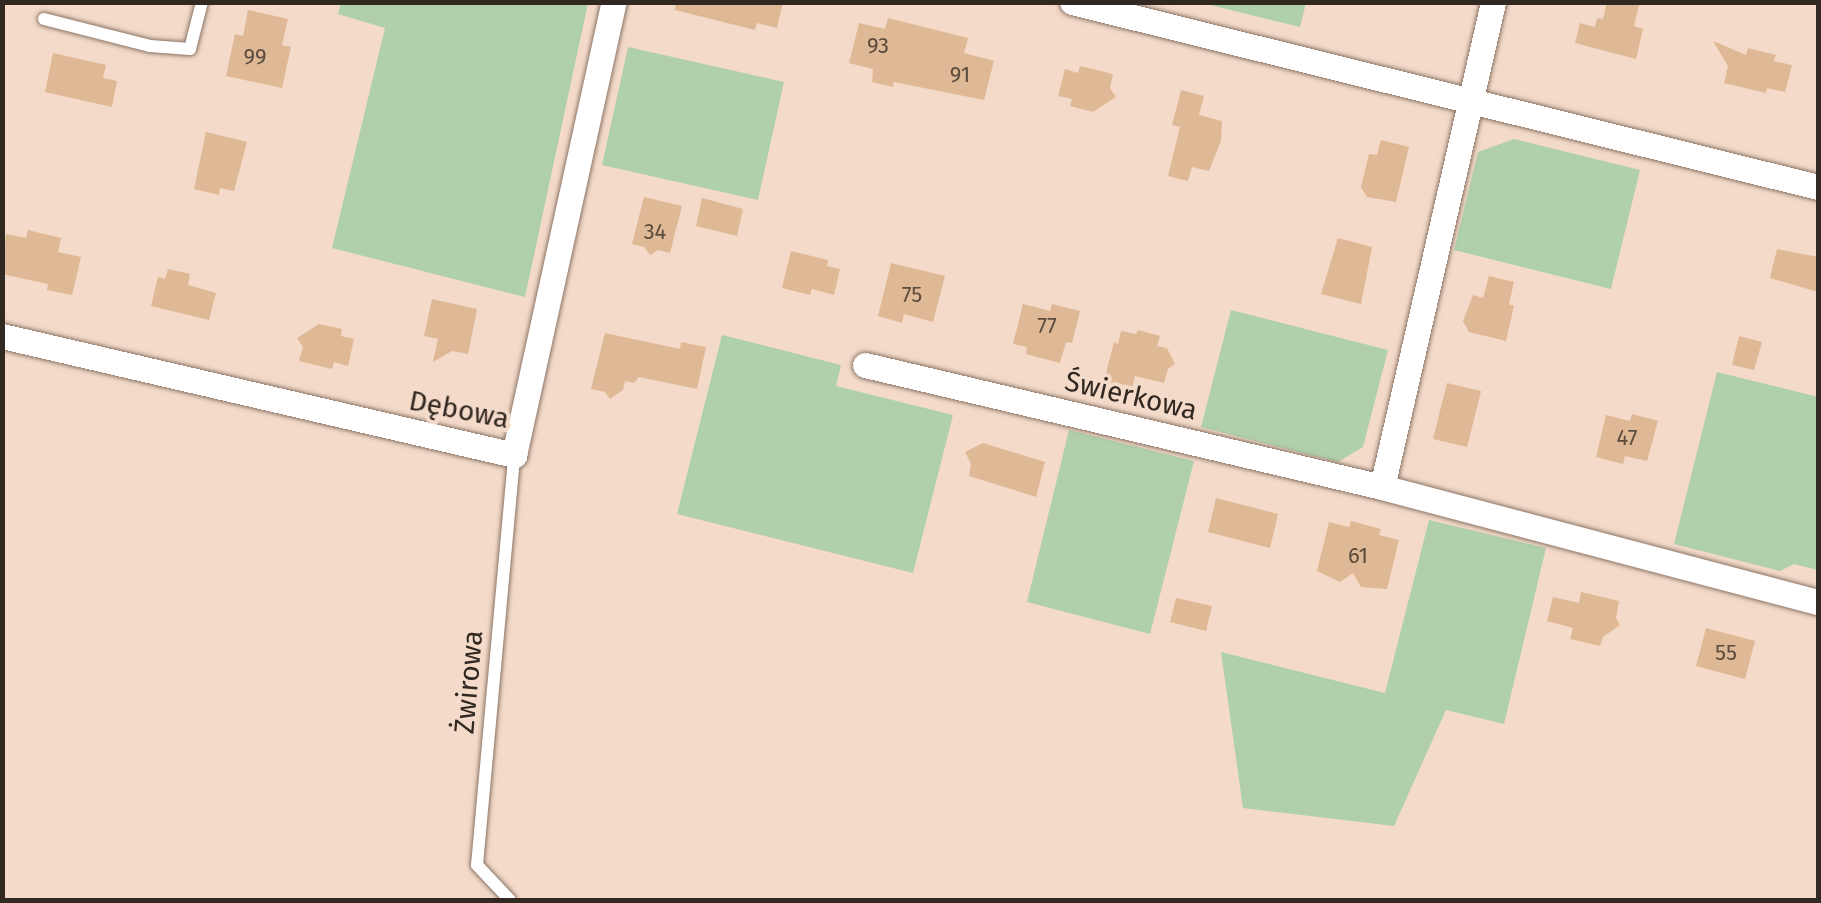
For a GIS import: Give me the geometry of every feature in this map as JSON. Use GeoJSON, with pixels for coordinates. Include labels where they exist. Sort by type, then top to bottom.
{"type":"FeatureCollection","features":[{"type":"Feature","properties":{"kind":"street","name":"Dębowa"},"geometry":{"type":"LineString","coordinates":[[2,336],[514,455],[614,2]]}},
{"type":"Feature","properties":{"kind":"street"},"geometry":{"type":"LineString","coordinates":[[1072,2],[1818,186]]}},
{"type":"Feature","properties":{"kind":"street"},"geometry":{"type":"LineString","coordinates":[[1382,486],[1494,2]]}},
{"type":"Feature","properties":{"kind":"street","name":"Świerkowa"},"geometry":{"type":"LineString","coordinates":[[865,364],[1382,486],[1818,602]]}},
{"type":"Feature","properties":{"kind":"lane"},"geometry":{"type":"LineString","coordinates":[[44,19],[150,46],[190,49],[202,2]]}},
{"type":"Feature","properties":{"kind":"lane","name":"Żwirowa"},"geometry":{"type":"LineString","coordinates":[[510,900],[477,864],[514,455]]}},
{"type":"Feature","properties":{"kind":"green space"},"geometry":{"type":"Polygon","coordinates":[[[341,3],[588,3],[525,297],[332,248],[385,28],[338,14],[341,3]]]}},
{"type":"Feature","properties":{"kind":"green space"},"geometry":{"type":"Polygon","coordinates":[[[1202,3],[1306,3],[1300,27],[1202,3]]]}},
{"type":"Feature","properties":{"kind":"green space"},"geometry":{"type":"Polygon","coordinates":[[[628,47],[784,82],[758,200],[602,165],[628,47]]]}},
{"type":"Feature","properties":{"kind":"green space"},"geometry":{"type":"Polygon","coordinates":[[[1514,139],[1640,170],[1611,289],[1454,250],[1478,152],[1514,139]]]}},
{"type":"Feature","properties":{"kind":"green space"},"geometry":{"type":"Polygon","coordinates":[[[1231,310],[1388,350],[1363,447],[1338,462],[1201,427],[1231,310]]]}},
{"type":"Feature","properties":{"kind":"green space"},"geometry":{"type":"Polygon","coordinates":[[[722,335],[841,365],[836,386],[953,415],[913,573],[677,514],[722,335]]]}},
{"type":"Feature","properties":{"kind":"green space"},"geometry":{"type":"Polygon","coordinates":[[[1717,372],[1818,397],[1818,570],[1794,564],[1780,571],[1674,544],[1717,372]]]}},
{"type":"Feature","properties":{"kind":"green space"},"geometry":{"type":"Polygon","coordinates":[[[1069,430],[1194,461],[1150,634],[1027,602],[1069,430]]]}},
{"type":"Feature","properties":{"kind":"green space"},"geometry":{"type":"Polygon","coordinates":[[[1429,520],[1546,548],[1504,724],[1446,710],[1394,826],[1243,808],[1221,652],[1385,693],[1429,520]]]}},
{"type":"Feature","properties":{"kind":"building"},"geometry":{"type":"Polygon","coordinates":[[[676,2],[783,2],[777,28],[757,23],[755,30],[675,10],[676,2]]]}},
{"type":"Feature","properties":{"kind":"building"},"geometry":{"type":"Polygon","coordinates":[[[1607,2],[1640,2],[1634,26],[1643,29],[1636,59],[1575,43],[1580,23],[1595,27],[1597,18],[1603,19],[1607,2]]]}},
{"type":"Feature","properties":{"kind":"building"},"geometry":{"type":"Polygon","coordinates":[[[248,10],[288,19],[282,45],[291,47],[282,88],[226,76],[235,34],[243,36],[248,10]]]}},
{"type":"Feature","properties":{"kind":"building"},"geometry":{"type":"Polygon","coordinates":[[[888,18],[968,38],[964,53],[994,61],[984,100],[894,82],[893,87],[872,82],[873,69],[849,63],[859,23],[885,29],[888,18]]]}},
{"type":"Feature","properties":{"kind":"building"},"geometry":{"type":"Polygon","coordinates":[[[1713,41],[1746,55],[1748,48],[1776,55],[1774,61],[1792,65],[1785,92],[1767,88],[1766,93],[1724,83],[1728,66],[1713,41]]]}},
{"type":"Feature","properties":{"kind":"building"},"geometry":{"type":"Polygon","coordinates":[[[53,53],[106,65],[103,78],[117,81],[112,107],[45,92],[53,53]]]}},
{"type":"Feature","properties":{"kind":"building"},"geometry":{"type":"Polygon","coordinates":[[[1080,66],[1113,74],[1110,88],[1116,97],[1093,112],[1070,106],[1072,99],[1058,96],[1065,69],[1078,73],[1080,66]]]}},
{"type":"Feature","properties":{"kind":"building"},"geometry":{"type":"Polygon","coordinates":[[[1181,90],[1204,96],[1199,115],[1222,121],[1221,141],[1209,171],[1192,167],[1188,181],[1168,176],[1180,127],[1172,125],[1181,90]]]}},
{"type":"Feature","properties":{"kind":"building"},"geometry":{"type":"Polygon","coordinates":[[[206,132],[247,142],[234,191],[220,188],[219,195],[194,189],[206,132]]]}},
{"type":"Feature","properties":{"kind":"building"},"geometry":{"type":"Polygon","coordinates":[[[1381,140],[1409,147],[1396,202],[1367,197],[1361,187],[1369,154],[1377,155],[1381,140]]]}},
{"type":"Feature","properties":{"kind":"building"},"geometry":{"type":"Polygon","coordinates":[[[644,197],[682,206],[670,253],[658,250],[650,255],[644,247],[632,244],[644,197]]]}},
{"type":"Feature","properties":{"kind":"building"},"geometry":{"type":"Polygon","coordinates":[[[702,198],[743,209],[737,236],[696,226],[702,198]]]}},
{"type":"Feature","properties":{"kind":"building"},"geometry":{"type":"Polygon","coordinates":[[[28,230],[61,238],[58,252],[81,257],[72,295],[47,290],[48,284],[2,274],[6,234],[26,238],[28,230]]]}},
{"type":"Feature","properties":{"kind":"building"},"geometry":{"type":"Polygon","coordinates":[[[1338,238],[1372,247],[1361,304],[1321,294],[1338,238]]]}},
{"type":"Feature","properties":{"kind":"building"},"geometry":{"type":"Polygon","coordinates":[[[1777,249],[1818,257],[1818,292],[1770,278],[1777,249]]]}},
{"type":"Feature","properties":{"kind":"building"},"geometry":{"type":"Polygon","coordinates":[[[791,251],[828,260],[827,266],[840,269],[834,295],[812,289],[810,295],[782,288],[791,251]]]}},
{"type":"Feature","properties":{"kind":"building"},"geometry":{"type":"Polygon","coordinates":[[[891,263],[945,276],[933,322],[904,314],[902,323],[878,316],[891,263]]]}},
{"type":"Feature","properties":{"kind":"building"},"geometry":{"type":"Polygon","coordinates":[[[168,269],[190,274],[188,285],[216,293],[209,320],[151,306],[158,277],[165,279],[168,269]]]}},
{"type":"Feature","properties":{"kind":"building"},"geometry":{"type":"Polygon","coordinates":[[[1489,276],[1514,282],[1509,304],[1514,306],[1506,341],[1469,332],[1463,321],[1473,295],[1483,298],[1489,276]]]}},
{"type":"Feature","properties":{"kind":"building"},"geometry":{"type":"Polygon","coordinates":[[[432,299],[477,309],[468,354],[452,351],[433,362],[438,339],[424,336],[432,299]]]}},
{"type":"Feature","properties":{"kind":"building"},"geometry":{"type":"Polygon","coordinates":[[[1023,304],[1050,311],[1052,304],[1080,311],[1072,343],[1066,342],[1060,363],[1026,354],[1027,347],[1013,344],[1023,304]]]}},
{"type":"Feature","properties":{"kind":"building"},"geometry":{"type":"Polygon","coordinates":[[[319,324],[342,329],[341,336],[354,339],[348,366],[334,362],[332,369],[299,361],[303,347],[297,338],[319,324]]]}},
{"type":"Feature","properties":{"kind":"building"},"geometry":{"type":"Polygon","coordinates":[[[1138,330],[1160,336],[1157,346],[1167,348],[1175,364],[1168,369],[1164,383],[1135,376],[1132,388],[1104,381],[1114,342],[1118,344],[1121,331],[1136,334],[1138,330]]]}},
{"type":"Feature","properties":{"kind":"building"},"geometry":{"type":"Polygon","coordinates":[[[605,333],[680,349],[681,342],[706,347],[697,389],[639,377],[634,383],[625,381],[623,390],[610,399],[605,392],[591,389],[605,333]]]}},
{"type":"Feature","properties":{"kind":"building"},"geometry":{"type":"Polygon","coordinates":[[[1739,336],[1762,342],[1754,370],[1732,365],[1739,336]]]}},
{"type":"Feature","properties":{"kind":"building"},"geometry":{"type":"Polygon","coordinates":[[[1447,383],[1481,391],[1467,447],[1433,439],[1447,383]]]}},
{"type":"Feature","properties":{"kind":"building"},"geometry":{"type":"Polygon","coordinates":[[[1632,414],[1658,421],[1647,461],[1625,456],[1623,464],[1596,457],[1606,415],[1630,421],[1632,414]]]}},
{"type":"Feature","properties":{"kind":"building"},"geometry":{"type":"Polygon","coordinates":[[[983,443],[1045,462],[1036,497],[969,476],[971,464],[965,452],[983,443]]]}},
{"type":"Feature","properties":{"kind":"building"},"geometry":{"type":"Polygon","coordinates":[[[1216,498],[1278,514],[1270,548],[1208,532],[1216,498]]]}},
{"type":"Feature","properties":{"kind":"building"},"geometry":{"type":"Polygon","coordinates":[[[1351,521],[1381,529],[1379,535],[1399,540],[1387,589],[1361,587],[1353,573],[1340,582],[1317,571],[1329,522],[1349,527],[1351,521]]]}},
{"type":"Feature","properties":{"kind":"building"},"geometry":{"type":"Polygon","coordinates":[[[1581,592],[1619,601],[1616,618],[1620,625],[1603,637],[1600,646],[1570,639],[1573,628],[1547,621],[1553,597],[1579,603],[1581,592]]]}},
{"type":"Feature","properties":{"kind":"building"},"geometry":{"type":"Polygon","coordinates":[[[1176,598],[1212,606],[1206,631],[1170,622],[1176,598]]]}},
{"type":"Feature","properties":{"kind":"building"},"geometry":{"type":"Polygon","coordinates":[[[1706,628],[1755,641],[1745,679],[1696,666],[1706,628]]]}}]}
